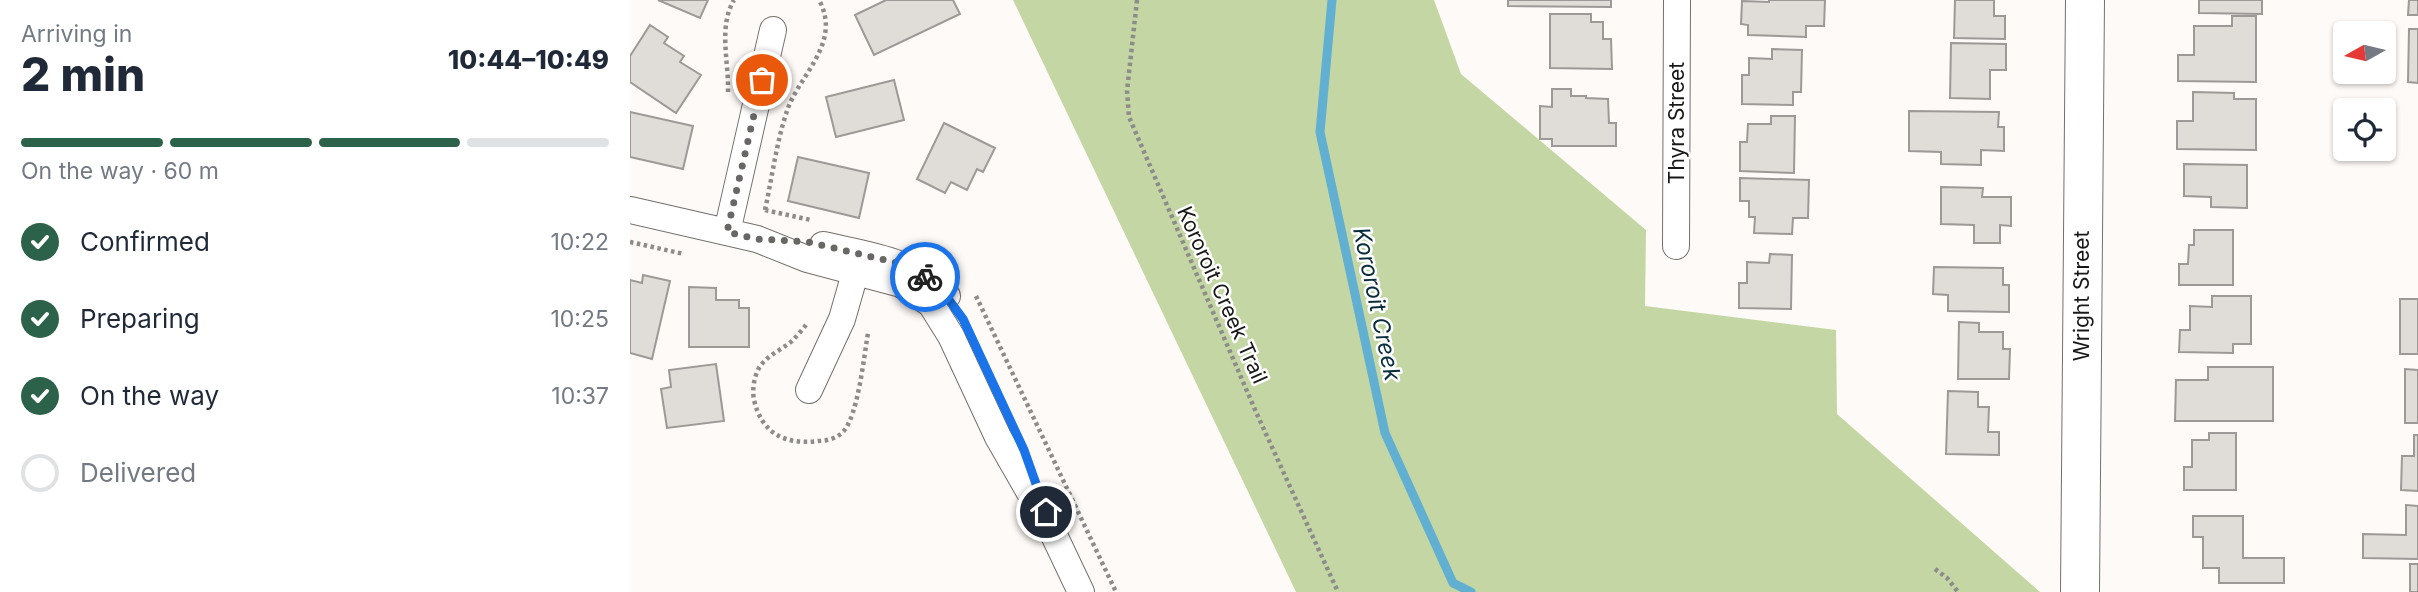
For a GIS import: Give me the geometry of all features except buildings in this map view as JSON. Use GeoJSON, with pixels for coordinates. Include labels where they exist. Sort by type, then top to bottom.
{"type":"FeatureCollection","features":[{"type":"Feature","properties":{"kind":"street","name":"Thyra Street"},"geometry":{"type":"LineString","coordinates":[[1676,246],[1677,0]]}},
{"type":"Feature","properties":{"kind":"street","name":"Wright Street"},"geometry":{"type":"LineString","coordinates":[[2080,592],[2085,0]]}},
{"type":"Feature","properties":{"kind":"street"},"geometry":{"type":"LineString","coordinates":[[727,232],[773,30]]}},
{"type":"Feature","properties":{"kind":"street"},"geometry":{"type":"LineString","coordinates":[[630,210],[757,239],[808,242],[858,263],[902,264],[940,288],[963,319],[1024,450],[1053,533],[1081,592]]}},
{"type":"Feature","properties":{"kind":"street"},"geometry":{"type":"LineString","coordinates":[[809,390],[842,319],[858,263]]}},
{"type":"Feature","properties":{"kind":"path"},"geometry":{"type":"LineString","coordinates":[[728,96],[725,31],[727,16],[734,0]]}},
{"type":"Feature","properties":{"kind":"path"},"geometry":{"type":"LineString","coordinates":[[765,210],[786,112],[821,52],[826,37],[820,0]]}},
{"type":"Feature","properties":{"kind":"path","name":"Kororoit Creek Trail"},"geometry":{"type":"LineString","coordinates":[[1136,0],[1127,91],[1129,117],[1251,400],[1338,592]]}},
{"type":"Feature","properties":{"kind":"path"},"geometry":{"type":"LineString","coordinates":[[630,242],[684,254]]}},
{"type":"Feature","properties":{"kind":"path"},"geometry":{"type":"LineString","coordinates":[[1934,569],[1947,578],[1958,592]]}},
{"type":"Feature","properties":{"kind":"green space"},"geometry":{"type":"Polygon","coordinates":[[[1013,0],[1434,0],[1461,74],[1646,230],[1645,306],[1836,330],[1837,414],[2040,592],[1296,592],[1013,0]]]}},
{"type":"Feature","properties":{"kind":"waterway","name":"Kororoit Creek"},"geometry":{"type":"LineString","coordinates":[[1332,0],[1320,132],[1385,433],[1453,583],[1471,592]]}},
{"type":"Feature","properties":{"kind":"way so far"},"geometry":{"type":"LineString","coordinates":[[762,80],[727,232],[757,239],[808,242],[902,264],[925,277]]}},
{"type":"Feature","properties":{"kind":"route"},"geometry":{"type":"LineString","coordinates":[[925,277],[940,288],[963,319],[1024,450],[1046,512]]}}]}
